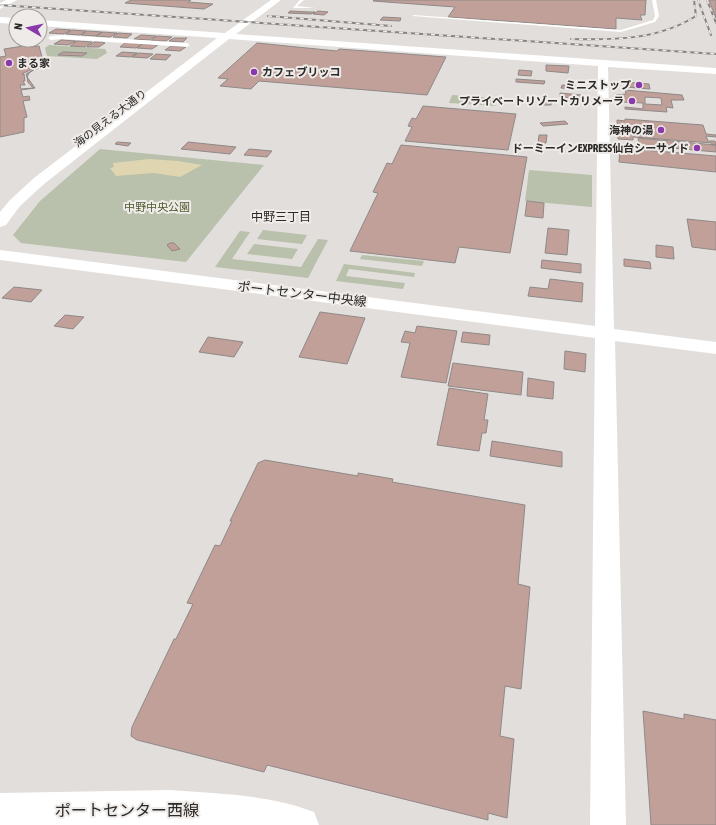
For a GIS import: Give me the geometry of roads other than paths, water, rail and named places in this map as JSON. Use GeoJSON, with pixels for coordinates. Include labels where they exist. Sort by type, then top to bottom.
{"type":"FeatureCollection","features":[{"type":"Feature","properties":{"kind":"street"},"geometry":{"type":"LineString","coordinates":[[0,6],[13,0]]}},
{"type":"Feature","properties":{"kind":"street"},"geometry":{"type":"LineString","coordinates":[[0,222],[15,203],[39,181],[266,0]]}},
{"type":"Feature","properties":{"kind":"street"},"geometry":{"type":"LineString","coordinates":[[225,33],[277,0]]}},
{"type":"Feature","properties":{"kind":"street"},"geometry":{"type":"LineString","coordinates":[[48,19],[716,71]]}},
{"type":"Feature","properties":{"kind":"street"},"geometry":{"type":"LineString","coordinates":[[48,23],[225,33],[716,65]]}},
{"type":"Feature","properties":{"kind":"street"},"geometry":{"type":"LineString","coordinates":[[112,48],[137,32]]}},
{"type":"Feature","properties":{"kind":"street","name":"海の見える大通り"},"geometry":{"type":"LineString","coordinates":[[0,208],[30,179],[225,33]]}},
{"type":"Feature","properties":{"kind":"street"},"geometry":{"type":"LineString","coordinates":[[51,38],[62,37],[187,45]]}},
{"type":"Feature","properties":{"kind":"street"},"geometry":{"type":"LineString","coordinates":[[156,52],[168,43]]}},
{"type":"Feature","properties":{"kind":"street"},"geometry":{"type":"LineString","coordinates":[[603,63],[608,825]]}},
{"type":"Feature","properties":{"kind":"street","name":"ポートセンター中央線"},"geometry":{"type":"LineString","coordinates":[[0,255],[716,348]]}},
{"type":"Feature","properties":{"kind":"street","name":"ポートセンター西線"},"geometry":{"type":"LineString","coordinates":[[0,811],[170,807],[248,814],[301,825]]}},
{"type":"Feature","properties":{"kind":"lane"},"geometry":{"type":"LineString","coordinates":[[302,0],[294,7],[314,8]]}},
{"type":"Feature","properties":{"kind":"lane"},"geometry":{"type":"LineString","coordinates":[[414,16],[621,31],[654,21],[657,16],[654,0]]}},
{"type":"Feature","properties":{"kind":"railway"},"geometry":{"type":"LineString","coordinates":[[571,39],[636,37],[667,30],[696,16],[694,0]]}},
{"type":"Feature","properties":{"kind":"railway"},"geometry":{"type":"LineString","coordinates":[[698,0],[711,35]]}},
{"type":"Feature","properties":{"kind":"railway"},"geometry":{"type":"LineString","coordinates":[[707,0],[716,23]]}},
{"type":"Feature","properties":{"kind":"railway"},"geometry":{"type":"LineString","coordinates":[[0,5],[716,54]]}},
{"type":"Feature","properties":{"kind":"railway"},"geometry":{"type":"LineString","coordinates":[[268,16],[391,26]]}},
{"type":"Feature","properties":{"kind":"place","name":"まる家"},"geometry":{"type":"Point","coordinates":[9,63]}},
{"type":"Feature","properties":{"kind":"place","name":"カフェ ブリッコ"},"geometry":{"type":"Point","coordinates":[254,72]}},
{"type":"Feature","properties":{"kind":"place","name":"ミニストップ"},"geometry":{"type":"Point","coordinates":[639,85]}},
{"type":"Feature","properties":{"kind":"place","name":"プライベートリゾートカリメーラ"},"geometry":{"type":"Point","coordinates":[632,101]}},
{"type":"Feature","properties":{"kind":"place","name":"海神の湯"},"geometry":{"type":"Point","coordinates":[661,130]}},
{"type":"Feature","properties":{"kind":"place","name":"ドーミーインEXPRESS仙台シーサイド"},"geometry":{"type":"Point","coordinates":[697,148]}},
{"type":"Feature","properties":{"kind":"district","name":"中野三丁目"},"geometry":{"type":"Point","coordinates":[281,217]}},
{"type":"Feature","properties":{"kind":"park label","name":"中野中央公園"},"geometry":{"type":"Point","coordinates":[157,207]}}]}
